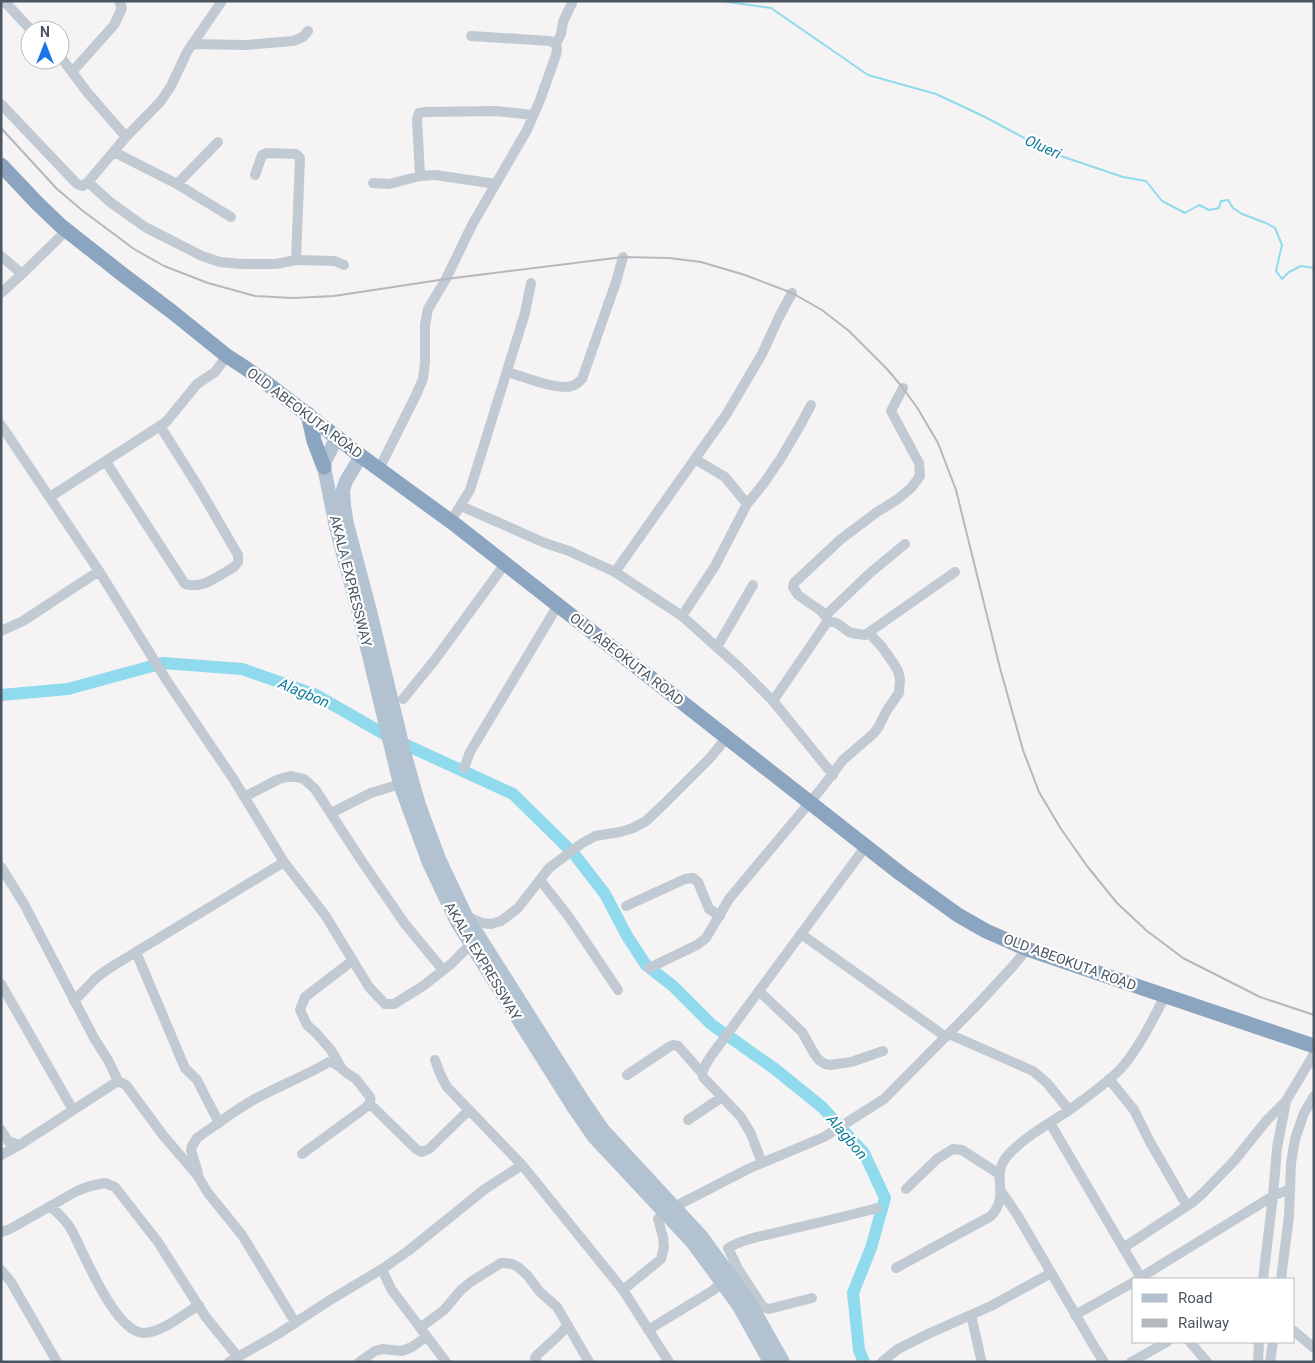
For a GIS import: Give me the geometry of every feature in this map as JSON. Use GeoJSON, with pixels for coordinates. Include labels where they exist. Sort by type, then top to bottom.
{"type":"FeatureCollection","features":[{"type":"Feature","properties":{"kind":"highway","name":"OLD ABEOKUTA ROAD"},"geometry":{"type":"LineString","coordinates":[[1,166],[37,203],[67,230],[122,274],[227,356],[451,521],[931,897],[986,931],[1027,949],[1314,1046]]}},
{"type":"Feature","properties":{"kind":"highway"},"geometry":{"type":"LineString","coordinates":[[308,414],[314,441],[324,467]]}},
{"type":"Feature","properties":{"kind":"main road"},"geometry":{"type":"LineString","coordinates":[[324,467],[337,437]]}},
{"type":"Feature","properties":{"kind":"main road","name":"AKALA EXPRESSWAY"},"geometry":{"type":"LineString","coordinates":[[361,456],[346,481],[343,490],[347,524],[370,611],[399,753],[470,944],[594,1137],[669,1210],[701,1236],[748,1300],[783,1362]]}},
{"type":"Feature","properties":{"kind":"main road","name":"AKALA EXPRESSWAY"},"geometry":{"type":"LineString","coordinates":[[324,467],[336,527],[393,728]]}},
{"type":"Feature","properties":{"kind":"main road","name":"AKALA EXPRESSWAY"},"geometry":{"type":"LineString","coordinates":[[399,753],[400,784],[429,863],[462,919],[603,1130],[669,1210],[738,1306],[770,1362]]}},
{"type":"Feature","properties":{"kind":"street"},"geometry":{"type":"LineString","coordinates":[[4,1],[21,20]]}},
{"type":"Feature","properties":{"kind":"street"},"geometry":{"type":"LineString","coordinates":[[72,72],[114,24],[122,8],[119,1]]}},
{"type":"Feature","properties":{"kind":"street"},"geometry":{"type":"LineString","coordinates":[[1,104],[77,184],[83,186],[161,101],[171,86],[187,52],[222,1]]}},
{"type":"Feature","properties":{"kind":"street"},"geometry":{"type":"LineString","coordinates":[[379,469],[423,379],[425,325],[428,310],[446,279],[472,224],[527,130],[556,55],[556,44],[562,34],[563,22],[572,4]]}},
{"type":"Feature","properties":{"kind":"street"},"geometry":{"type":"LineString","coordinates":[[192,44],[246,45],[293,41],[303,37],[308,31]]}},
{"type":"Feature","properties":{"kind":"street"},"geometry":{"type":"LineString","coordinates":[[471,36],[550,41],[556,44]]}},
{"type":"Feature","properties":{"kind":"street"},"geometry":{"type":"LineString","coordinates":[[70,69],[126,137]]}},
{"type":"Feature","properties":{"kind":"street"},"geometry":{"type":"LineString","coordinates":[[420,176],[417,119],[419,113],[496,111],[533,115]]}},
{"type":"Feature","properties":{"kind":"street"},"geometry":{"type":"LineString","coordinates":[[177,184],[218,142]]}},
{"type":"Feature","properties":{"kind":"street"},"geometry":{"type":"LineString","coordinates":[[114,152],[177,184],[230,217]]}},
{"type":"Feature","properties":{"kind":"street"},"geometry":{"type":"LineString","coordinates":[[255,175],[262,155],[296,154],[300,158],[296,260]]}},
{"type":"Feature","properties":{"kind":"street"},"geometry":{"type":"LineString","coordinates":[[372,184],[389,184],[420,176],[436,175],[496,184]]}},
{"type":"Feature","properties":{"kind":"street"},"geometry":{"type":"LineString","coordinates":[[88,182],[110,202],[145,227],[202,256],[220,262],[276,264],[296,260],[334,261],[344,265]]}},
{"type":"Feature","properties":{"kind":"street"},"geometry":{"type":"LineString","coordinates":[[1,293],[67,230]]}},
{"type":"Feature","properties":{"kind":"street"},"geometry":{"type":"LineString","coordinates":[[1,256],[22,274]]}},
{"type":"Feature","properties":{"kind":"street"},"geometry":{"type":"LineString","coordinates":[[508,372],[554,386],[578,384],[582,379],[616,282],[623,256]]}},
{"type":"Feature","properties":{"kind":"street"},"geometry":{"type":"LineString","coordinates":[[451,521],[470,490],[493,412],[508,372],[525,313],[531,283]]}},
{"type":"Feature","properties":{"kind":"street"},"geometry":{"type":"LineString","coordinates":[[615,572],[730,408],[762,354],[792,293]]}},
{"type":"Feature","properties":{"kind":"street"},"geometry":{"type":"LineString","coordinates":[[50,496],[166,422],[197,384],[215,372],[227,356]]}},
{"type":"Feature","properties":{"kind":"street"},"geometry":{"type":"LineString","coordinates":[[903,388],[892,411],[919,463],[920,476],[905,493],[841,539],[793,587],[798,595],[821,611],[827,618],[849,632],[865,634],[955,572]]}},
{"type":"Feature","properties":{"kind":"street"},"geometry":{"type":"LineString","coordinates":[[682,616],[715,566],[747,504],[781,458],[802,424],[811,405]]}},
{"type":"Feature","properties":{"kind":"street"},"geometry":{"type":"LineString","coordinates":[[1,425],[99,571],[167,681],[244,797],[284,862],[325,915],[369,987],[378,998],[385,1004],[394,1004],[423,986],[470,944]]}},
{"type":"Feature","properties":{"kind":"street"},"geometry":{"type":"LineString","coordinates":[[106,462],[185,584],[190,586],[200,585],[234,566],[238,562],[238,555],[200,488],[160,426]]}},
{"type":"Feature","properties":{"kind":"street"},"geometry":{"type":"LineString","coordinates":[[695,460],[725,477],[747,504]]}},
{"type":"Feature","properties":{"kind":"street"},"geometry":{"type":"LineString","coordinates":[[461,506],[615,572],[682,616],[773,701],[833,775]]}},
{"type":"Feature","properties":{"kind":"street"},"geometry":{"type":"LineString","coordinates":[[773,701],[827,618],[870,573],[905,544]]}},
{"type":"Feature","properties":{"kind":"street"},"geometry":{"type":"LineString","coordinates":[[403,699],[434,661],[505,564]]}},
{"type":"Feature","properties":{"kind":"street"},"geometry":{"type":"LineString","coordinates":[[1,631],[23,621],[99,571]]}},
{"type":"Feature","properties":{"kind":"street"},"geometry":{"type":"LineString","coordinates":[[717,647],[753,585]]}},
{"type":"Feature","properties":{"kind":"street"},"geometry":{"type":"LineString","coordinates":[[464,768],[470,752],[558,605]]}},
{"type":"Feature","properties":{"kind":"street"},"geometry":{"type":"LineString","coordinates":[[649,968],[703,941],[728,900],[844,760],[874,734],[878,728],[886,710],[899,693],[900,679],[898,671],[882,647],[869,633]]}},
{"type":"Feature","properties":{"kind":"street"},"geometry":{"type":"LineString","coordinates":[[462,919],[491,924],[501,921],[518,908],[549,868],[587,841],[595,836],[634,828],[646,820],[710,758],[727,738]]}},
{"type":"Feature","properties":{"kind":"street"},"geometry":{"type":"LineString","coordinates":[[244,797],[279,779],[291,776],[304,779],[316,789],[361,860],[405,924],[443,970]]}},
{"type":"Feature","properties":{"kind":"street"},"geometry":{"type":"LineString","coordinates":[[331,813],[371,793],[400,784]]}},
{"type":"Feature","properties":{"kind":"street"},"geometry":{"type":"LineString","coordinates":[[702,1073],[711,1056],[866,846]]}},
{"type":"Feature","properties":{"kind":"street"},"geometry":{"type":"LineString","coordinates":[[74,1001],[96,978],[108,969],[284,862]]}},
{"type":"Feature","properties":{"kind":"street"},"geometry":{"type":"LineString","coordinates":[[1,867],[24,904],[118,1081],[126,1084],[162,1134],[200,1179],[208,1193],[242,1235],[295,1322]]}},
{"type":"Feature","properties":{"kind":"street"},"geometry":{"type":"LineString","coordinates":[[626,906],[685,879],[693,878],[698,882],[709,909],[720,916]]}},
{"type":"Feature","properties":{"kind":"street"},"geometry":{"type":"LineString","coordinates":[[540,880],[569,917],[618,990]]}},
{"type":"Feature","properties":{"kind":"street"},"geometry":{"type":"LineString","coordinates":[[801,934],[947,1035],[1033,1071],[1047,1083],[1069,1110]]}},
{"type":"Feature","properties":{"kind":"street"},"geometry":{"type":"LineString","coordinates":[[623,1290],[661,1259],[664,1248],[658,1219],[669,1210],[750,1168],[824,1137],[884,1099],[996,985],[1027,949]]}},
{"type":"Feature","properties":{"kind":"street"},"geometry":{"type":"LineString","coordinates":[[136,952],[185,1068],[196,1080],[218,1123]]}},
{"type":"Feature","properties":{"kind":"street"},"geometry":{"type":"LineString","coordinates":[[342,1069],[331,1050],[307,1025],[300,1010],[305,997],[352,960]]}},
{"type":"Feature","properties":{"kind":"street"},"geometry":{"type":"LineString","coordinates":[[1,984],[73,1110]]}},
{"type":"Feature","properties":{"kind":"street"},"geometry":{"type":"LineString","coordinates":[[759,991],[802,1032],[815,1055],[825,1064],[851,1062],[882,1051]]}},
{"type":"Feature","properties":{"kind":"street"},"geometry":{"type":"LineString","coordinates":[[896,1268],[991,1216],[999,1206],[1001,1191],[999,1174],[1002,1163],[1008,1154],[1026,1139],[1069,1110],[1123,1066],[1148,1030],[1165,996]]}},
{"type":"Feature","properties":{"kind":"street"},"geometry":{"type":"LineString","coordinates":[[627,1075],[669,1047],[673,1045],[678,1046],[741,1117],[751,1134],[762,1163]]}},
{"type":"Feature","properties":{"kind":"street"},"geometry":{"type":"LineString","coordinates":[[1122,1248],[1187,1206],[1217,1180],[1267,1120],[1286,1101],[1314,1054]]}},
{"type":"Feature","properties":{"kind":"street"},"geometry":{"type":"LineString","coordinates":[[436,1060],[447,1087],[522,1165],[623,1290],[669,1362]]}},
{"type":"Feature","properties":{"kind":"street"},"geometry":{"type":"LineString","coordinates":[[200,1179],[192,1154],[192,1146],[197,1138],[253,1100],[329,1062],[356,1079],[370,1097],[370,1104],[416,1149],[422,1152],[429,1148],[470,1110]]}},
{"type":"Feature","properties":{"kind":"street"},"geometry":{"type":"LineString","coordinates":[[1109,1079],[1134,1110],[1187,1206]]}},
{"type":"Feature","properties":{"kind":"street"},"geometry":{"type":"LineString","coordinates":[[4,1154],[118,1081]]}},
{"type":"Feature","properties":{"kind":"street"},"geometry":{"type":"LineString","coordinates":[[1281,1278],[1289,1216],[1291,1163],[1295,1139],[1304,1113],[1314,1096]]}},
{"type":"Feature","properties":{"kind":"street"},"geometry":{"type":"LineString","coordinates":[[688,1120],[722,1097]]}},
{"type":"Feature","properties":{"kind":"street"},"geometry":{"type":"LineString","coordinates":[[1263,1278],[1273,1196],[1276,1148],[1286,1101]]}},
{"type":"Feature","properties":{"kind":"street"},"geometry":{"type":"LineString","coordinates":[[302,1154],[370,1104]]}},
{"type":"Feature","properties":{"kind":"street"},"geometry":{"type":"LineString","coordinates":[[1050,1123],[1122,1248],[1136,1278]]}},
{"type":"Feature","properties":{"kind":"street"},"geometry":{"type":"LineString","coordinates":[[1,1130],[8,1141],[18,1145]]}},
{"type":"Feature","properties":{"kind":"street"},"geometry":{"type":"LineString","coordinates":[[4,1154],[8,1141]]}},
{"type":"Feature","properties":{"kind":"street"},"geometry":{"type":"LineString","coordinates":[[906,1189],[937,1159],[953,1149],[962,1150],[999,1174]]}},
{"type":"Feature","properties":{"kind":"street"},"geometry":{"type":"LineString","coordinates":[[1,1232],[90,1186],[105,1184],[115,1187],[158,1242],[233,1359],[278,1334],[382,1269],[408,1251],[485,1189],[522,1165]]}},
{"type":"Feature","properties":{"kind":"street"},"geometry":{"type":"LineString","coordinates":[[1140,1278],[1273,1196],[1290,1189]]}},
{"type":"Feature","properties":{"kind":"street"},"geometry":{"type":"LineString","coordinates":[[1001,1191],[1018,1216],[1104,1362]]}},
{"type":"Feature","properties":{"kind":"street"},"geometry":{"type":"LineString","coordinates":[[50,1206],[62,1216],[70,1228],[116,1314],[131,1329],[144,1333],[161,1329],[199,1305]]}},
{"type":"Feature","properties":{"kind":"street"},"geometry":{"type":"LineString","coordinates":[[714,1254],[742,1241],[876,1208]]}},
{"type":"Feature","properties":{"kind":"street"},"geometry":{"type":"LineString","coordinates":[[728,1248],[738,1269],[763,1307],[769,1309],[812,1298]]}},
{"type":"Feature","properties":{"kind":"street"},"geometry":{"type":"LineString","coordinates":[[360,1362],[375,1351],[382,1349],[402,1350],[412,1347],[461,1290],[472,1281],[501,1263],[506,1262],[518,1266],[540,1292],[557,1307],[589,1362]]}},
{"type":"Feature","properties":{"kind":"street"},"geometry":{"type":"LineString","coordinates":[[382,1269],[391,1289],[446,1362]]}},
{"type":"Feature","properties":{"kind":"street"},"geometry":{"type":"LineString","coordinates":[[1,1270],[11,1282],[57,1362]]}},
{"type":"Feature","properties":{"kind":"street"},"geometry":{"type":"LineString","coordinates":[[882,1362],[898,1349],[991,1306],[1051,1273]]}},
{"type":"Feature","properties":{"kind":"street"},"geometry":{"type":"LineString","coordinates":[[648,1330],[722,1283]]}},
{"type":"Feature","properties":{"kind":"street"},"geometry":{"type":"LineString","coordinates":[[1075,1315],[1132,1283]]}},
{"type":"Feature","properties":{"kind":"street"},"geometry":{"type":"LineString","coordinates":[[971,1315],[982,1362]]}},
{"type":"Feature","properties":{"kind":"street"},"geometry":{"type":"LineString","coordinates":[[537,1362],[535,1358],[537,1355],[568,1326]]}},
{"type":"Feature","properties":{"kind":"street"},"geometry":{"type":"LineString","coordinates":[[1295,1332],[1314,1348]]}},
{"type":"Feature","properties":{"kind":"street"},"geometry":{"type":"LineString","coordinates":[[1131,1362],[1165,1343]]}},
{"type":"Feature","properties":{"kind":"street"},"geometry":{"type":"LineString","coordinates":[[1191,1343],[1208,1362]]}},
{"type":"Feature","properties":{"kind":"street"},"geometry":{"type":"LineString","coordinates":[[1258,1362],[1259,1343]]}},
{"type":"Feature","properties":{"kind":"street"},"geometry":{"type":"LineString","coordinates":[[1270,1362],[1273,1343]]}},
{"type":"Feature","properties":{"kind":"waterway","name":"Olueri"},"geometry":{"type":"LineString","coordinates":[[721,1],[771,8],[868,75],[936,94],[985,117],[1052,153],[1123,177],[1146,181],[1162,201],[1185,213],[1199,205],[1209,210],[1219,208],[1221,201],[1228,200],[1233,208],[1242,214],[1275,228],[1282,245],[1276,271],[1282,279],[1289,272],[1301,266],[1314,268]]}},
{"type":"Feature","properties":{"kind":"waterway","name":"Alagbon"},"geometry":{"type":"LineString","coordinates":[[1,695],[68,689],[163,663],[242,669],[316,695],[391,738],[513,794],[569,849]]}},
{"type":"Feature","properties":{"kind":"waterway","name":"Alagbon"},"geometry":{"type":"LineString","coordinates":[[574,854],[605,894],[627,936],[646,965],[673,986],[711,1024],[722,1032]]}},
{"type":"Feature","properties":{"kind":"waterway","name":"Alagbon"},"geometry":{"type":"LineString","coordinates":[[731,1038],[775,1069],[822,1107],[864,1153],[885,1198],[871,1248],[853,1293],[859,1350],[864,1362]]}},
{"type":"Feature","properties":{"kind":"railway"},"geometry":{"type":"LineString","coordinates":[[1,128],[57,189],[134,249],[164,266],[208,283],[255,296],[293,298],[334,296],[446,279],[623,257],[669,258],[701,262],[745,275],[792,293],[822,310],[849,331],[887,369],[918,409],[938,443],[956,490],[1000,668],[1023,750],[1039,792],[1061,829],[1087,866],[1117,903],[1147,931],[1183,958],[1260,997],[1314,1015]]}}]}
